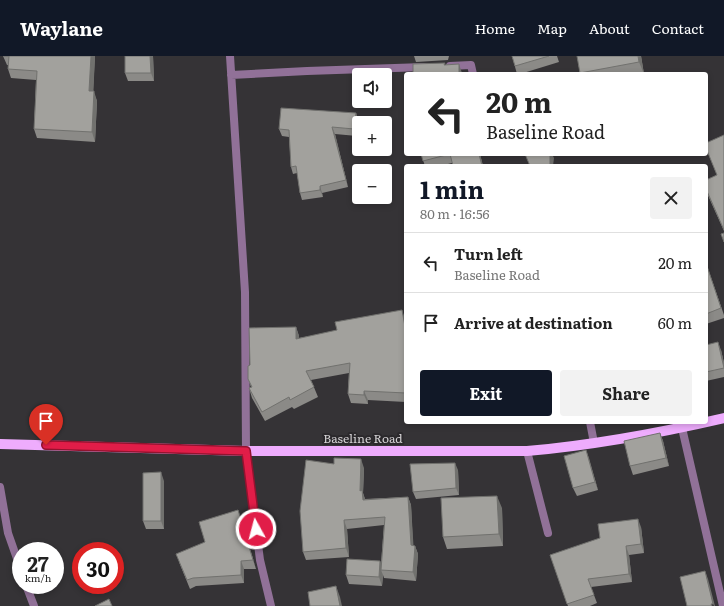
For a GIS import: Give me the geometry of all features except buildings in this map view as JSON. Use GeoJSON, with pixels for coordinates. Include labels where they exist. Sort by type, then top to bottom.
{"type":"FeatureCollection","features":[{"type":"Feature","properties":{"kind":"main road","name":"Baseline Road"},"geometry":{"type":"LineString","coordinates":[[708,422],[724,418]]}},
{"type":"Feature","properties":{"kind":"main road","name":"Baseline Road"},"geometry":{"type":"LineString","coordinates":[[0,444],[246,451],[527,451],[594,443],[699,424]]}},
{"type":"Feature","properties":{"kind":"street"},"geometry":{"type":"LineString","coordinates":[[230,56],[244,292],[246,451],[260,560],[271,606]]}},
{"type":"Feature","properties":{"kind":"street"},"geometry":{"type":"LineString","coordinates":[[231,75],[471,65],[473,72]]}},
{"type":"Feature","properties":{"kind":"street"},"geometry":{"type":"LineString","coordinates":[[590,424],[594,443]]}},
{"type":"Feature","properties":{"kind":"street"},"geometry":{"type":"LineString","coordinates":[[682,428],[723,606]]}},
{"type":"Feature","properties":{"kind":"street"},"geometry":{"type":"LineString","coordinates":[[527,451],[548,533]]}},
{"type":"Feature","properties":{"kind":"street"},"geometry":{"type":"LineString","coordinates":[[0,487],[8,533],[12,544]]}},
{"type":"Feature","properties":{"kind":"street"},"geometry":{"type":"LineString","coordinates":[[29,594],[34,606]]}},
{"type":"Feature","properties":{"kind":"route"},"geometry":{"type":"LineString","coordinates":[[46,445],[246,451],[256,529]]}}]}
